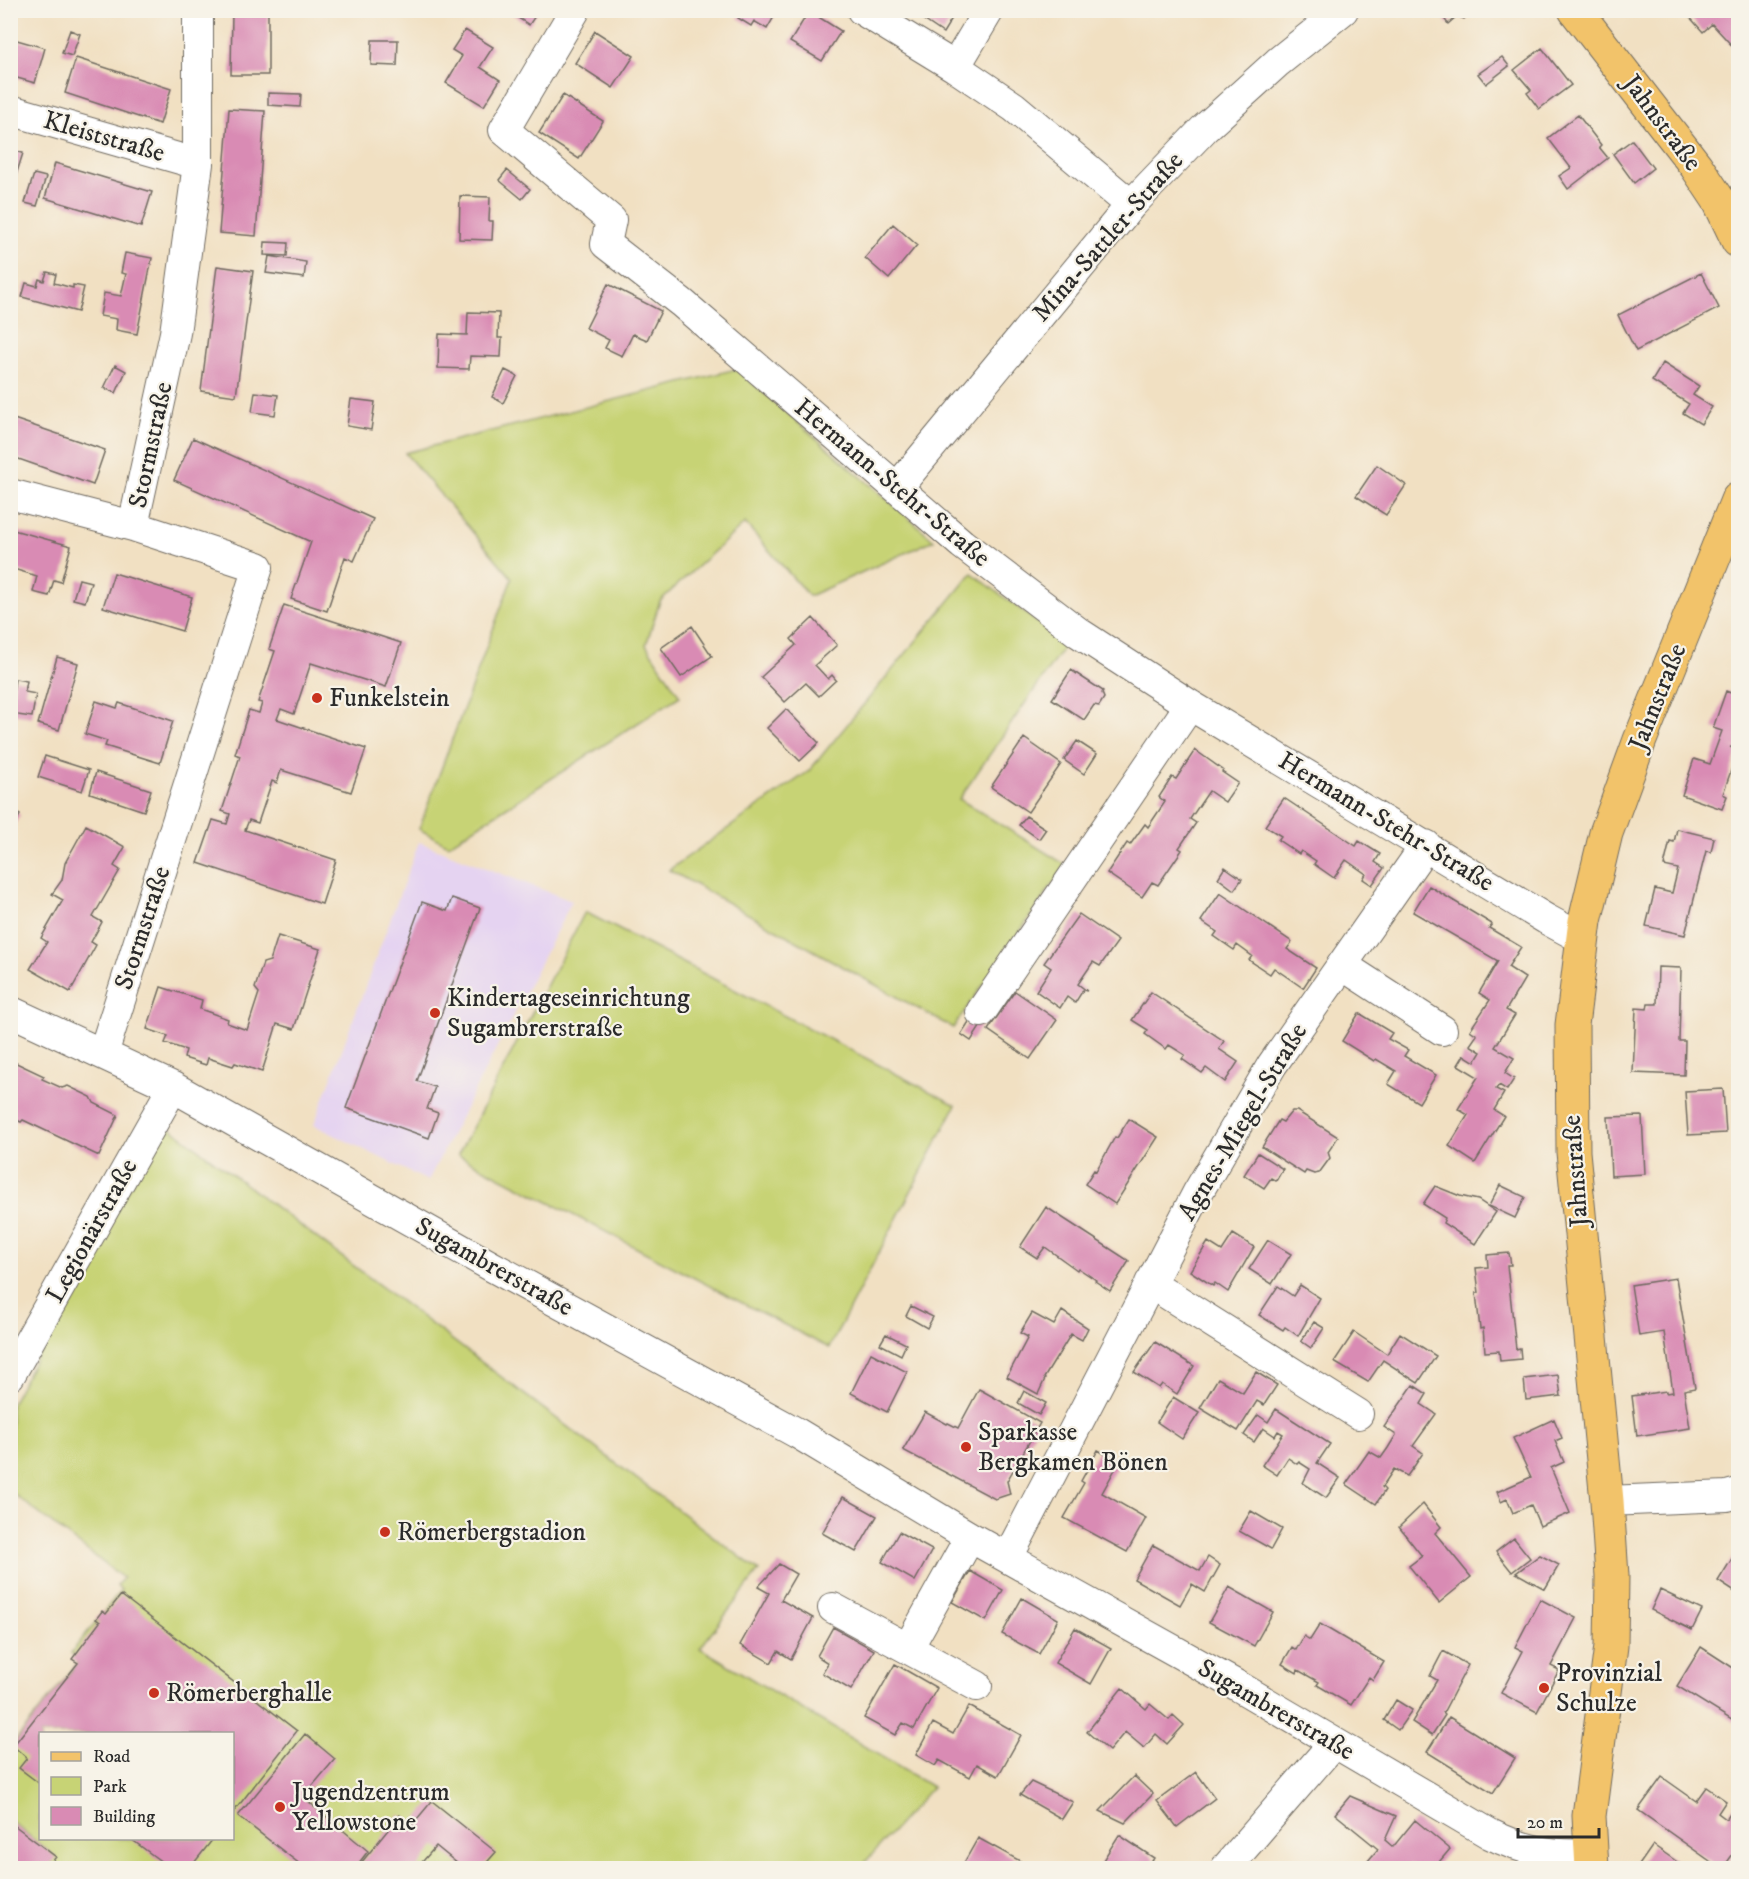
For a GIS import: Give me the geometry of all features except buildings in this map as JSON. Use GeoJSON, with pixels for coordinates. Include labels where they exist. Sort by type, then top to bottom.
{"type":"FeatureCollection","features":[{"type":"Feature","properties":{"kind":"main road","name":"Jahnstraße"},"geometry":{"type":"LineString","coordinates":[[1575,10],[1696,166],[1718,200],[1738,241]]}},
{"type":"Feature","properties":{"kind":"main road","name":"Jahnstraße"},"geometry":{"type":"LineString","coordinates":[[1591,1861],[1589,1816],[1611,1646],[1612,1576],[1607,1501],[1573,1152],[1572,1025],[1583,939],[1606,833],[1640,740],[1738,498]]}},
{"type":"Feature","properties":{"kind":"street","name":"Stormstraße"},"geometry":{"type":"LineString","coordinates":[[103,1054],[258,567],[133,526],[175,333],[198,164],[198,10]]}},
{"type":"Feature","properties":{"kind":"street","name":"Hermann-Stehr-Straße"},"geometry":{"type":"LineString","coordinates":[[575,10],[504,130],[611,220],[606,244],[682,303],[962,544],[1079,633],[1190,705],[1583,939]]}},
{"type":"Feature","properties":{"kind":"street"},"geometry":{"type":"LineString","coordinates":[[862,10],[1014,107],[1131,205]]}},
{"type":"Feature","properties":{"kind":"street"},"geometry":{"type":"LineString","coordinates":[[955,68],[989,10]]}},
{"type":"Feature","properties":{"kind":"street","name":"Mina-Sattler-Straße"},"geometry":{"type":"LineString","coordinates":[[897,488],[1131,205],[1204,129],[1278,62],[1343,10]]}},
{"type":"Feature","properties":{"kind":"street","name":"Kleiststraße"},"geometry":{"type":"LineString","coordinates":[[10,110],[198,164]]}},
{"type":"Feature","properties":{"kind":"street"},"geometry":{"type":"LineString","coordinates":[[10,494],[133,526]]}},
{"type":"Feature","properties":{"kind":"street"},"geometry":{"type":"LineString","coordinates":[[981,1012],[1190,705]]}},
{"type":"Feature","properties":{"kind":"street","name":"Agnes-Miegel-Straße"},"geometry":{"type":"LineString","coordinates":[[1008,1557],[1198,1192],[1272,1065],[1426,845]]}},
{"type":"Feature","properties":{"kind":"street"},"geometry":{"type":"LineString","coordinates":[[1342,965],[1442,1030]]}},
{"type":"Feature","properties":{"kind":"street","name":"Sugambrerstraße"},"geometry":{"type":"LineString","coordinates":[[10,1011],[173,1087],[797,1433],[970,1537],[1238,1686],[1490,1834],[1512,1845],[1591,1861]]}},
{"type":"Feature","properties":{"kind":"street","name":"Legionärstraße"},"geometry":{"type":"LineString","coordinates":[[10,1375],[173,1087]]}},
{"type":"Feature","properties":{"kind":"street"},"geometry":{"type":"LineString","coordinates":[[1150,1283],[1358,1414]]}},
{"type":"Feature","properties":{"kind":"street"},"geometry":{"type":"LineString","coordinates":[[1607,1501],[1727,1496],[1738,1493]]}},
{"type":"Feature","properties":{"kind":"street"},"geometry":{"type":"LineString","coordinates":[[908,1648],[970,1537]]}},
{"type":"Feature","properties":{"kind":"street"},"geometry":{"type":"LineString","coordinates":[[833,1608],[977,1686]]}},
{"type":"Feature","properties":{"kind":"street"},"geometry":{"type":"LineString","coordinates":[[1226,1869],[1334,1743]]}},
{"type":"Feature","properties":{"kind":"shaded area","name":"Kindertageseinrichtung Sugambrerstraße"},"geometry":{"type":"Polygon","coordinates":[[[419,842],[572,901],[428,1181],[314,1125],[419,842]]]}},
{"type":"Feature","properties":{"kind":"green space"},"geometry":{"type":"Polygon","coordinates":[[[736,369],[934,540],[809,596],[745,523],[660,601],[646,645],[680,696],[448,845],[419,829],[512,578],[405,453],[736,369]]]}},
{"type":"Feature","properties":{"kind":"green space"},"geometry":{"type":"Polygon","coordinates":[[[972,573],[1066,644],[959,799],[1066,865],[953,1028],[669,870],[809,771],[972,573]]]}},
{"type":"Feature","properties":{"kind":"green space"},"geometry":{"type":"Polygon","coordinates":[[[585,912],[956,1105],[829,1348],[458,1155],[585,912]]]}},
{"type":"Feature","properties":{"kind":"green space","name":"Römerbergstadion"},"geometry":{"type":"Polygon","coordinates":[[[164,1123],[759,1571],[700,1648],[932,1787],[860,1868],[189,1868],[209,1840],[234,1840],[234,1732],[39,1732],[39,1782],[35,1780],[39,1783],[39,1840],[206,1840],[184,1868],[47,1868],[55,1857],[11,1821],[10,1748],[80,1660],[71,1653],[121,1590],[117,1585],[123,1578],[11,1492],[11,1404],[164,1123]]]}},
{"type":"Feature","properties":{"kind":"place","name":"Funkelstein"},"geometry":{"type":"Point","coordinates":[317,698]}},
{"type":"Feature","properties":{"kind":"place","name":"Kindertageseinrichtung Sugambrerstraße"},"geometry":{"type":"Point","coordinates":[435,1013]}},
{"type":"Feature","properties":{"kind":"place","name":"Sparkasse Bergkamen Bönen"},"geometry":{"type":"Point","coordinates":[966,1447]}},
{"type":"Feature","properties":{"kind":"place","name":"Römerbergstadion"},"geometry":{"type":"Point","coordinates":[385,1532]}},
{"type":"Feature","properties":{"kind":"place","name":"Provinzial Schulze"},"geometry":{"type":"Point","coordinates":[1544,1688]}},
{"type":"Feature","properties":{"kind":"place","name":"Römerberghalle"},"geometry":{"type":"Point","coordinates":[154,1693]}},
{"type":"Feature","properties":{"kind":"place","name":"Jugendzentrum Yellowstone"},"geometry":{"type":"Point","coordinates":[280,1807]}}]}
